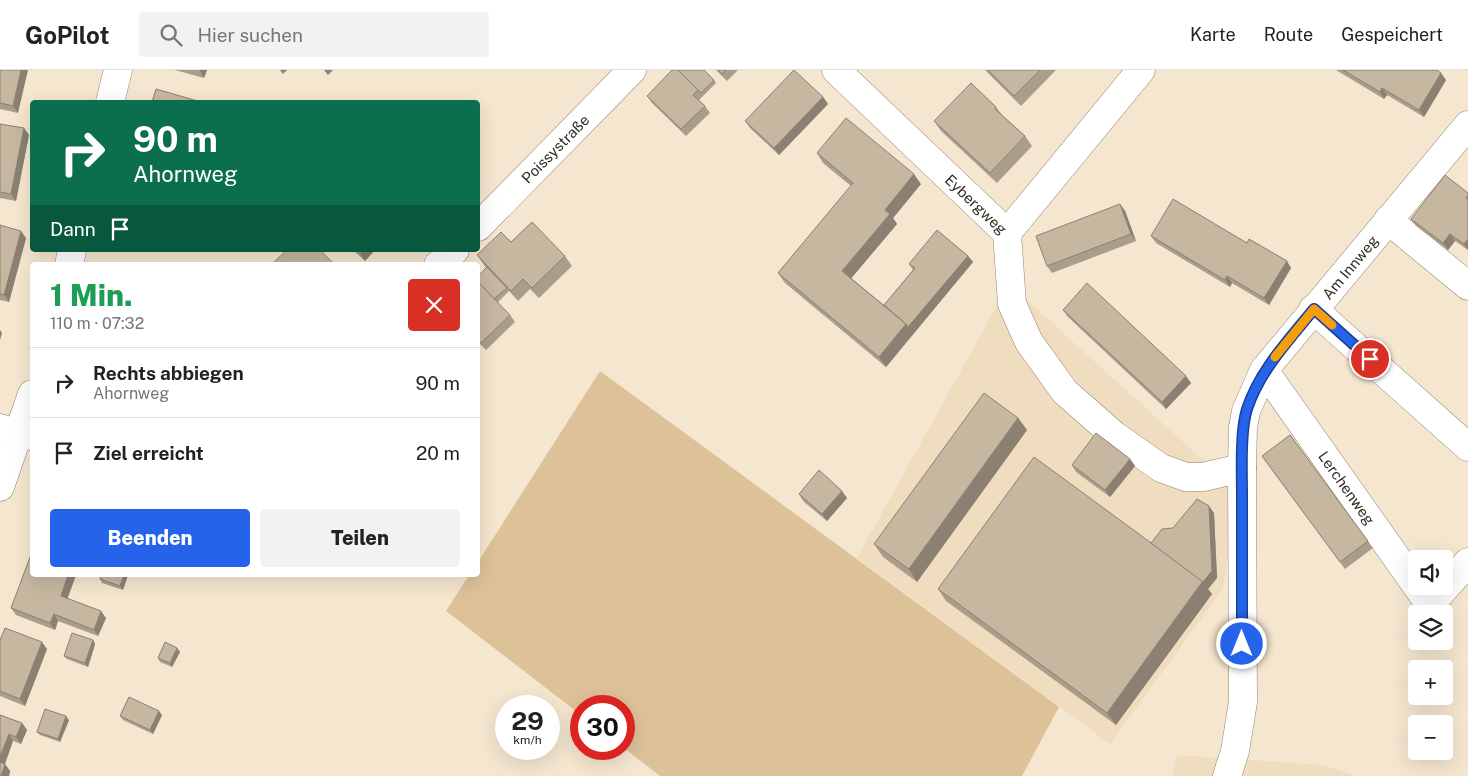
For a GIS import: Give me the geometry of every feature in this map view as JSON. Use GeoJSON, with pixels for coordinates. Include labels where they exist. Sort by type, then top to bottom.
{"type":"FeatureCollection","features":[{"type":"Feature","properties":{"kind":"street"},"geometry":{"type":"LineString","coordinates":[[110,100],[118,70]]}},
{"type":"Feature","properties":{"kind":"street","name":"Poissystraße"},"geometry":{"type":"LineString","coordinates":[[480,225],[632,70]]}},
{"type":"Feature","properties":{"kind":"street","name":"Eybergweg"},"geometry":{"type":"LineString","coordinates":[[836,70],[1008,233],[1141,70]]}},
{"type":"Feature","properties":{"kind":"street","name":"Am Innweg"},"geometry":{"type":"LineString","coordinates":[[1227,776],[1235,750],[1243,702],[1242,468],[1243,427],[1246,411],[1264,370],[1468,125]]}},
{"type":"Feature","properties":{"kind":"street"},"geometry":{"type":"LineString","coordinates":[[1388,220],[1468,286]]}},
{"type":"Feature","properties":{"kind":"street"},"geometry":{"type":"LineString","coordinates":[[1008,233],[1012,304],[1029,342],[1065,392],[1114,435],[1161,468],[1186,477],[1202,477],[1242,468]]}},
{"type":"Feature","properties":{"kind":"street"},"geometry":{"type":"LineString","coordinates":[[441,262],[453,252]]}},
{"type":"Feature","properties":{"kind":"street"},"geometry":{"type":"LineString","coordinates":[[1314,309],[1468,447]]}},
{"type":"Feature","properties":{"kind":"street","name":"Lerchenweg"},"geometry":{"type":"LineString","coordinates":[[1264,370],[1430,605],[1468,562]]}},
{"type":"Feature","properties":{"kind":"street"},"geometry":{"type":"LineString","coordinates":[[0,487],[17,432],[30,399]]}},
{"type":"Feature","properties":{"kind":"shaded area"},"geometry":{"type":"Polygon","coordinates":[[[1009,284],[1236,490],[1223,589],[1110,744],[857,558],[1009,284]]]}},
{"type":"Feature","properties":{"kind":"shaded area"},"geometry":{"type":"Polygon","coordinates":[[[600,371],[1059,707],[1022,776],[660,776],[635,757],[635,695],[570,695],[570,707],[560,699],[560,695],[555,695],[446,611],[468,577],[480,577],[480,559],[600,371]]]}},
{"type":"Feature","properties":{"kind":"shaded area"},"geometry":{"type":"Polygon","coordinates":[[[1177,755],[1323,765],[1357,776],[1172,776],[1177,755]]]}},
{"type":"Feature","properties":{"kind":"building"},"geometry":{"type":"Polygon","coordinates":[[[0,70],[21,70],[13,106],[0,103],[0,70]]]}},
{"type":"Feature","properties":{"kind":"building"},"geometry":{"type":"Polygon","coordinates":[[[672,70],[678,70],[698,90],[693,95],[705,106],[681,129],[647,96],[672,70]]]}},
{"type":"Feature","properties":{"kind":"building"},"geometry":{"type":"Polygon","coordinates":[[[678,70],[704,70],[714,80],[701,93],[678,70]]]}},
{"type":"Feature","properties":{"kind":"building"},"geometry":{"type":"Polygon","coordinates":[[[718,70],[726,70],[722,74],[718,70]]]}},
{"type":"Feature","properties":{"kind":"building"},"geometry":{"type":"Polygon","coordinates":[[[794,70],[823,97],[774,148],[745,121],[794,70]]]}},
{"type":"Feature","properties":{"kind":"building"},"geometry":{"type":"Polygon","coordinates":[[[988,70],[1040,70],[1014,96],[988,70]]]}},
{"type":"Feature","properties":{"kind":"building"},"geometry":{"type":"Polygon","coordinates":[[[1343,70],[1437,70],[1441,73],[1419,110],[1382,88],[1380,92],[1343,70]]]}},
{"type":"Feature","properties":{"kind":"building"},"geometry":{"type":"Polygon","coordinates":[[[971,83],[996,107],[995,109],[1025,136],[990,173],[934,121],[971,83]]]}},
{"type":"Feature","properties":{"kind":"building"},"geometry":{"type":"Polygon","coordinates":[[[156,89],[194,100],[153,100],[156,89]]]}},
{"type":"Feature","properties":{"kind":"building"},"geometry":{"type":"Polygon","coordinates":[[[846,118],[914,174],[885,210],[890,214],[842,271],[906,324],[879,357],[778,273],[853,183],[817,153],[846,118]]]}},
{"type":"Feature","properties":{"kind":"building"},"geometry":{"type":"Polygon","coordinates":[[[0,124],[24,128],[11,194],[0,192],[0,124]]]}},
{"type":"Feature","properties":{"kind":"building"},"geometry":{"type":"Polygon","coordinates":[[[1445,175],[1468,193],[1466,198],[1468,199],[1468,239],[1464,244],[1450,234],[1443,243],[1411,219],[1445,175]]]}},
{"type":"Feature","properties":{"kind":"building"},"geometry":{"type":"Polygon","coordinates":[[[1173,199],[1247,243],[1249,239],[1287,261],[1264,298],[1227,276],[1225,280],[1151,236],[1173,199]]]}},
{"type":"Feature","properties":{"kind":"building"},"geometry":{"type":"Polygon","coordinates":[[[1120,204],[1131,234],[1047,266],[1036,236],[1120,204]]]}},
{"type":"Feature","properties":{"kind":"building"},"geometry":{"type":"Polygon","coordinates":[[[532,222],[565,256],[532,288],[523,279],[511,291],[477,255],[501,232],[511,242],[532,222]]]}},
{"type":"Feature","properties":{"kind":"building"},"geometry":{"type":"Polygon","coordinates":[[[0,225],[21,231],[4,295],[0,294],[0,225]]]}},
{"type":"Feature","properties":{"kind":"building"},"geometry":{"type":"Polygon","coordinates":[[[937,230],[968,256],[908,327],[884,305],[915,268],[909,264],[937,230]]]}},
{"type":"Feature","properties":{"kind":"building"},"geometry":{"type":"Polygon","coordinates":[[[285,252],[322,252],[332,262],[274,262],[285,252]]]}},
{"type":"Feature","properties":{"kind":"building"},"geometry":{"type":"Polygon","coordinates":[[[487,267],[507,288],[494,299],[480,284],[480,274],[487,267]]]}},
{"type":"Feature","properties":{"kind":"building"},"geometry":{"type":"Polygon","coordinates":[[[1087,283],[1186,376],[1162,402],[1063,310],[1087,283]]]}},
{"type":"Feature","properties":{"kind":"building"},"geometry":{"type":"Polygon","coordinates":[[[480,284],[510,315],[480,342],[480,284]]]}},
{"type":"Feature","properties":{"kind":"building"},"geometry":{"type":"Polygon","coordinates":[[[984,393],[1018,418],[909,569],[874,544],[984,393]]]}},
{"type":"Feature","properties":{"kind":"building"},"geometry":{"type":"Polygon","coordinates":[[[1096,433],[1130,459],[1105,490],[1072,465],[1096,433]]]}},
{"type":"Feature","properties":{"kind":"building"},"geometry":{"type":"Polygon","coordinates":[[[1290,435],[1368,541],[1340,562],[1262,456],[1290,435]]]}},
{"type":"Feature","properties":{"kind":"building"},"geometry":{"type":"Polygon","coordinates":[[[1034,457],[1203,581],[1107,713],[938,589],[1034,457]]]}},
{"type":"Feature","properties":{"kind":"building"},"geometry":{"type":"Polygon","coordinates":[[[819,470],[842,491],[822,514],[799,494],[819,470]]]}},
{"type":"Feature","properties":{"kind":"building"},"geometry":{"type":"Polygon","coordinates":[[[1197,499],[1209,506],[1212,571],[1203,582],[1151,543],[1162,529],[1173,528],[1197,499]]]}},
{"type":"Feature","properties":{"kind":"building"},"geometry":{"type":"Polygon","coordinates":[[[30,557],[30,577],[67,577],[61,596],[101,611],[94,630],[54,614],[50,623],[11,608],[30,557]]]}},
{"type":"Feature","properties":{"kind":"building"},"geometry":{"type":"Polygon","coordinates":[[[100,577],[123,577],[120,586],[100,579],[100,577]]]}},
{"type":"Feature","properties":{"kind":"building"},"geometry":{"type":"Polygon","coordinates":[[[5,628],[42,642],[20,699],[0,691],[0,640],[5,628]]]}},
{"type":"Feature","properties":{"kind":"building"},"geometry":{"type":"Polygon","coordinates":[[[72,633],[93,640],[85,663],[64,656],[72,633]]]}},
{"type":"Feature","properties":{"kind":"building"},"geometry":{"type":"Polygon","coordinates":[[[165,642],[177,648],[170,663],[158,658],[165,642]]]}},
{"type":"Feature","properties":{"kind":"building"},"geometry":{"type":"Polygon","coordinates":[[[129,697],[159,711],[150,730],[120,716],[129,697]]]}},
{"type":"Feature","properties":{"kind":"building"},"geometry":{"type":"Polygon","coordinates":[[[45,709],[66,716],[58,739],[37,732],[45,709]]]}},
{"type":"Feature","properties":{"kind":"building"},"geometry":{"type":"Polygon","coordinates":[[[0,715],[22,723],[16,737],[9,734],[0,757],[0,715]]]}},
{"type":"Feature","properties":{"kind":"building"},"geometry":{"type":"Polygon","coordinates":[[[0,762],[5,764],[1,776],[0,776],[0,762]]]}},
{"type":"Feature","properties":{"kind":"slow traffic"},"geometry":{"type":"LineString","coordinates":[[1275,357],[1314,309],[1332,325]]}},
{"type":"Feature","properties":{"kind":"route"},"geometry":{"type":"LineString","coordinates":[[1242,644],[1243,427],[1246,411],[1264,370],[1314,309],[1370,359]]}}]}
